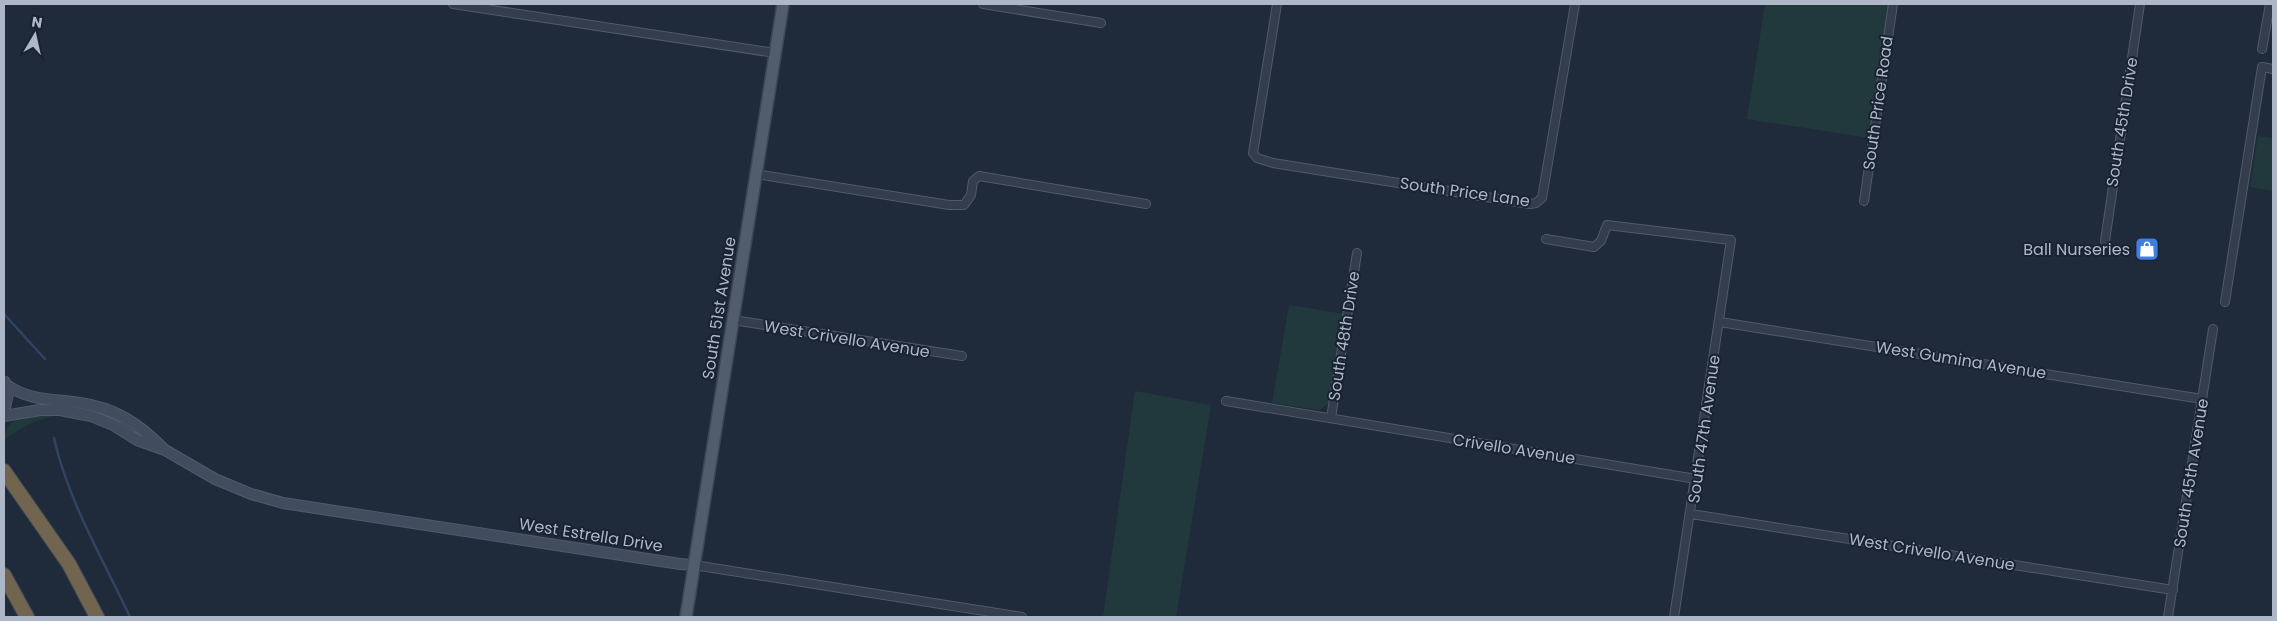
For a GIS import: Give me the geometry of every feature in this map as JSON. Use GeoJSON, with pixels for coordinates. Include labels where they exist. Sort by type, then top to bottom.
{"type":"FeatureCollection","features":[{"type":"Feature","properties":{"kind":"highway"},"geometry":{"type":"LineString","coordinates":[[4,471],[64,556],[97,617]]}},
{"type":"Feature","properties":{"kind":"highway"},"geometry":{"type":"LineString","coordinates":[[4,575],[27,617]]}},
{"type":"Feature","properties":{"kind":"main road","name":"South 51st Avenue"},"geometry":{"type":"LineString","coordinates":[[686,617],[783,4]]}},
{"type":"Feature","properties":{"kind":"main road","name":"West Estrella Drive"},"geometry":{"type":"LineString","coordinates":[[5,382],[24,396],[88,405],[112,412],[144,429],[165,450]]}},
{"type":"Feature","properties":{"kind":"main road","name":"West Estrella Drive"},"geometry":{"type":"LineString","coordinates":[[5,382],[7,400],[4,414],[40,410],[82,414],[113,425],[137,440],[165,450],[215,479],[251,494],[282,503],[662,562],[694,564]]}},
{"type":"Feature","properties":{"kind":"street"},"geometry":{"type":"LineString","coordinates":[[453,4],[775,54]]}},
{"type":"Feature","properties":{"kind":"street"},"geometry":{"type":"LineString","coordinates":[[983,4],[1101,23]]}},
{"type":"Feature","properties":{"kind":"street","name":"South Price Lane"},"geometry":{"type":"LineString","coordinates":[[1277,4],[1253,153],[1257,158],[1273,163],[1530,204],[1536,203],[1542,198],[1575,4]]}},
{"type":"Feature","properties":{"kind":"street","name":"South Price Road"},"geometry":{"type":"LineString","coordinates":[[1864,201],[1893,4]]}},
{"type":"Feature","properties":{"kind":"street","name":"South 45th Drive"},"geometry":{"type":"LineString","coordinates":[[2105,241],[2140,4]]}},
{"type":"Feature","properties":{"kind":"street"},"geometry":{"type":"LineString","coordinates":[[2262,49],[2270,4]]}},
{"type":"Feature","properties":{"kind":"street"},"geometry":{"type":"LineString","coordinates":[[2226,302],[2262,67],[2273,69]]}},
{"type":"Feature","properties":{"kind":"street"},"geometry":{"type":"LineString","coordinates":[[756,174],[949,205],[964,206],[971,194],[973,182],[979,176],[1146,204]]}},
{"type":"Feature","properties":{"kind":"street","name":"South 47th Avenue"},"geometry":{"type":"LineString","coordinates":[[1546,239],[1594,247],[1601,241],[1607,225],[1731,240],[1674,617]]}},
{"type":"Feature","properties":{"kind":"street","name":"South 48th Drive"},"geometry":{"type":"LineString","coordinates":[[1332,418],[1357,253]]}},
{"type":"Feature","properties":{"kind":"street","name":"West Crivello Avenue"},"geometry":{"type":"LineString","coordinates":[[733,320],[962,356]]}},
{"type":"Feature","properties":{"kind":"street","name":"West Gumina Avenue"},"geometry":{"type":"LineString","coordinates":[[1720,322],[2202,399]]}},
{"type":"Feature","properties":{"kind":"street","name":"South 45th Avenue"},"geometry":{"type":"LineString","coordinates":[[2168,617],[2213,329]]}},
{"type":"Feature","properties":{"kind":"street"},"geometry":{"type":"LineString","coordinates":[[1226,401],[1332,418]]}},
{"type":"Feature","properties":{"kind":"street","name":"Crivello Avenue"},"geometry":{"type":"LineString","coordinates":[[1332,418],[1696,479]]}},
{"type":"Feature","properties":{"kind":"street","name":"West Crivello Avenue"},"geometry":{"type":"LineString","coordinates":[[1691,514],[2173,590]]}},
{"type":"Feature","properties":{"kind":"street","name":"West Estrella Drive"},"geometry":{"type":"LineString","coordinates":[[694,564],[1022,617]]}},
{"type":"Feature","properties":{"kind":"green space"},"geometry":{"type":"Polygon","coordinates":[[[1765,4],[1889,4],[1869,138],[1747,119],[1765,4]]]}},
{"type":"Feature","properties":{"kind":"green space"},"geometry":{"type":"Polygon","coordinates":[[[2258,136],[2273,138],[2273,191],[2250,187],[2258,136]]]}},
{"type":"Feature","properties":{"kind":"green space"},"geometry":{"type":"Polygon","coordinates":[[[1289,305],[1344,314],[1331,402],[1319,410],[1272,403],[1289,305]]]}},
{"type":"Feature","properties":{"kind":"green space"},"geometry":{"type":"Polygon","coordinates":[[[1135,391],[1211,405],[1176,617],[1103,617],[1135,391]]]}},
{"type":"Feature","properties":{"kind":"green space"},"geometry":{"type":"Polygon","coordinates":[[[38,415],[53,416],[33,422],[4,439],[7,428],[15,421],[20,418],[38,415]]]}},
{"type":"Feature","properties":{"kind":"waterway"},"geometry":{"type":"LineString","coordinates":[[4,314],[45,359]]}},
{"type":"Feature","properties":{"kind":"waterway"},"geometry":{"type":"LineString","coordinates":[[54,438],[60,461],[77,507],[130,617]]}},
{"type":"Feature","properties":{"kind":"place","name":"Ball Nurseries"},"geometry":{"type":"Point","coordinates":[2147,249]}}]}
